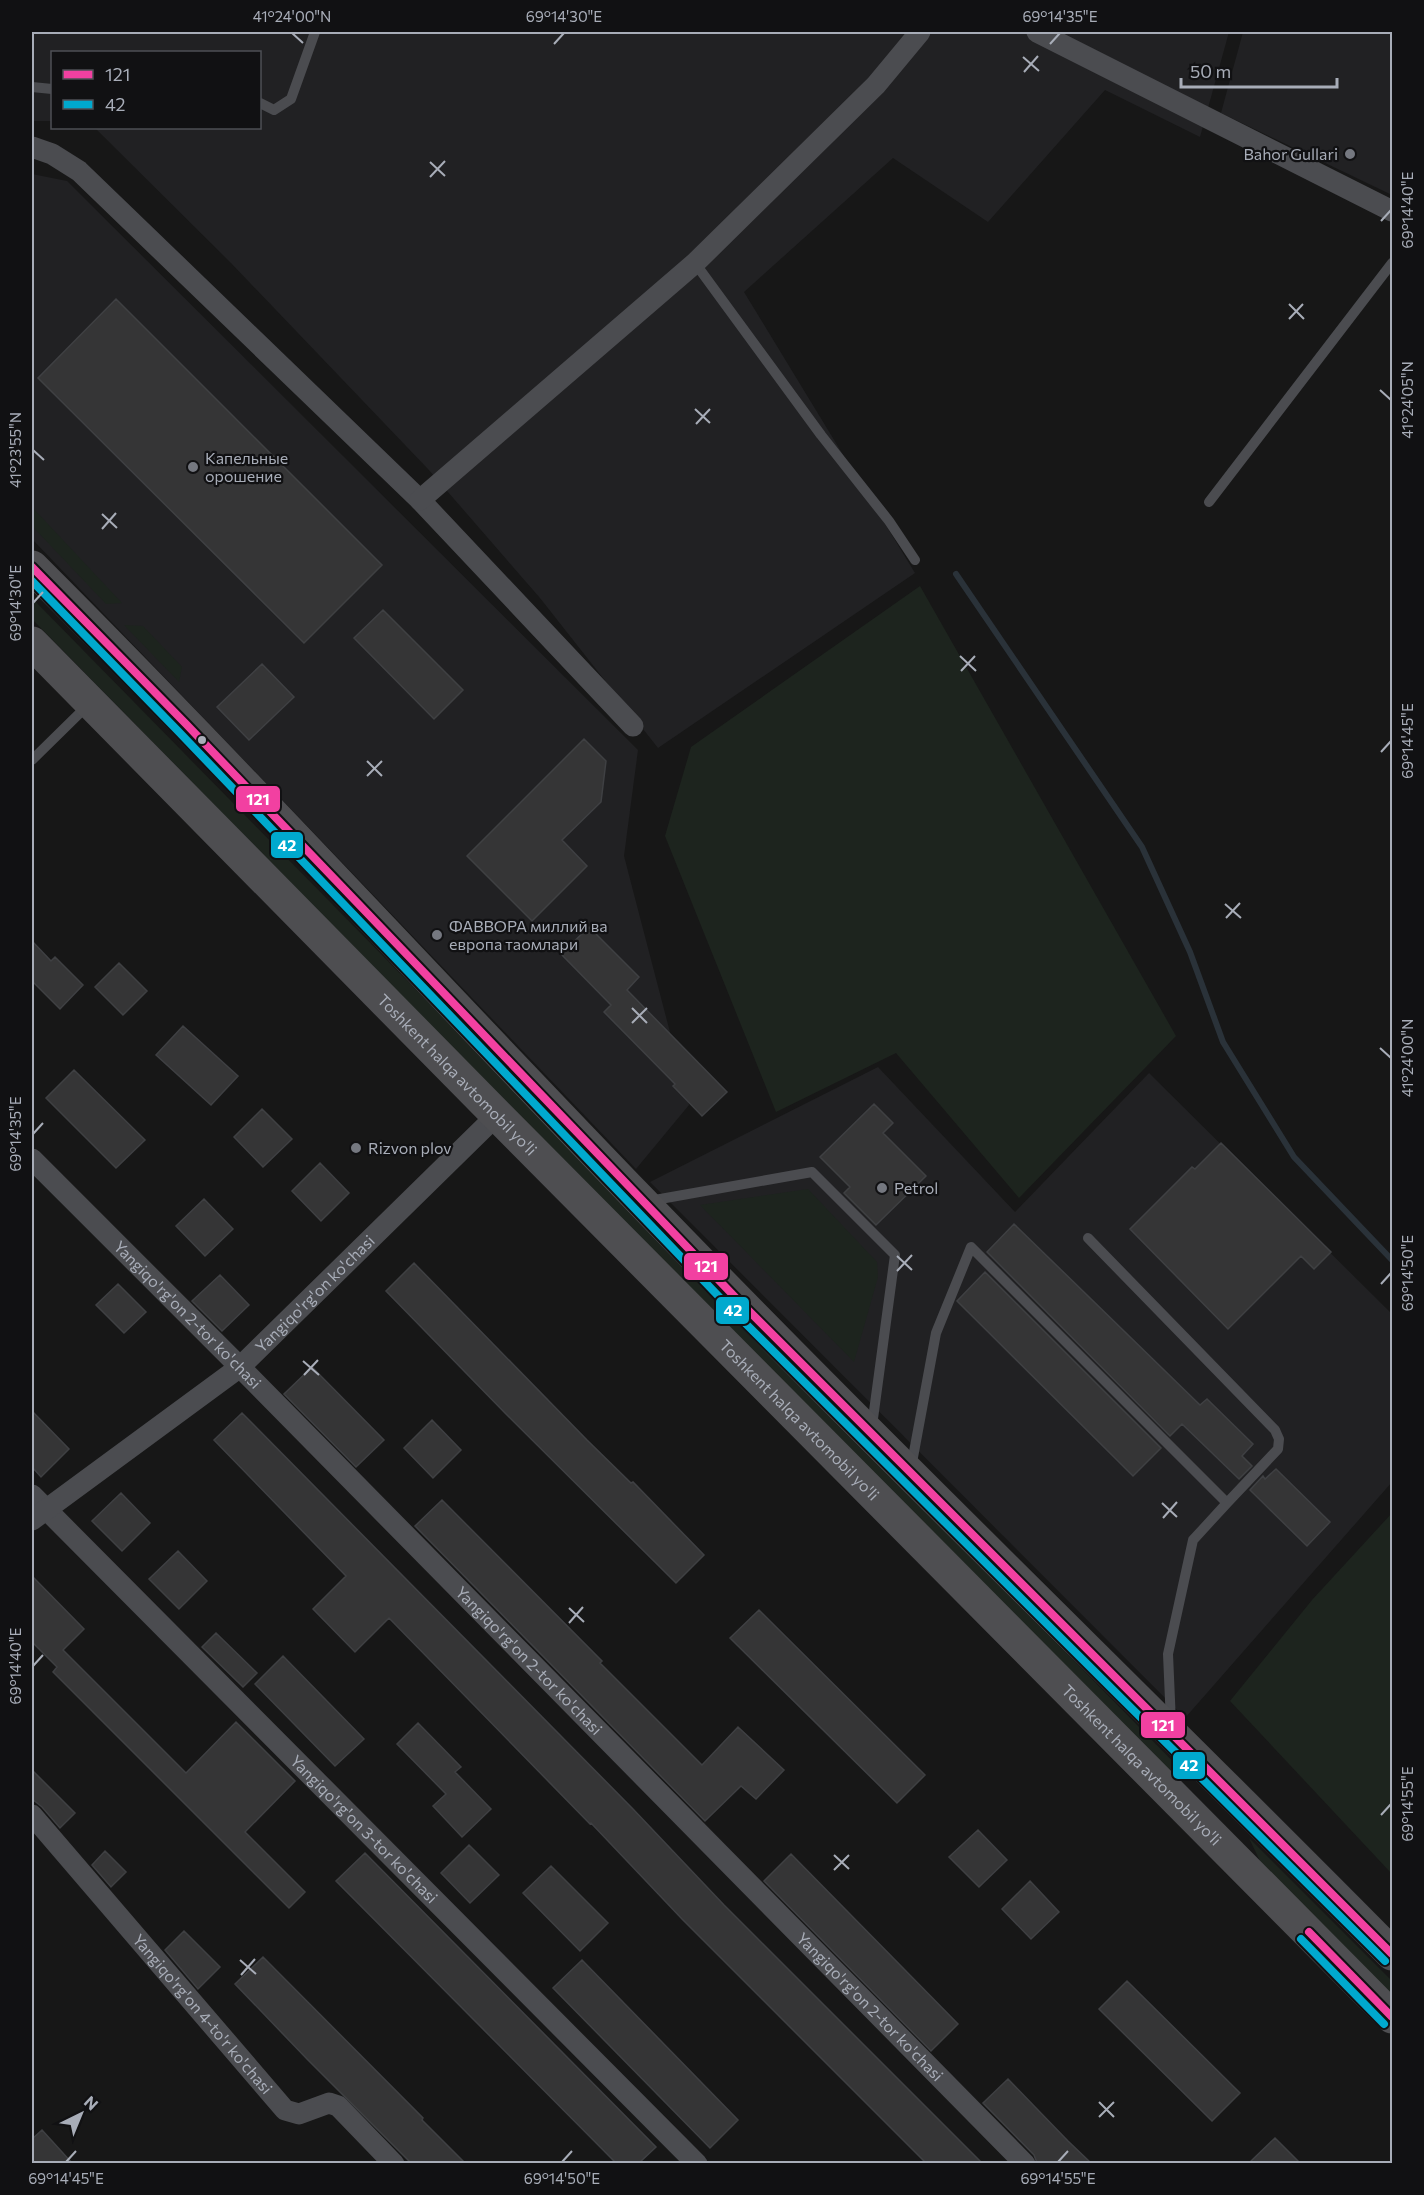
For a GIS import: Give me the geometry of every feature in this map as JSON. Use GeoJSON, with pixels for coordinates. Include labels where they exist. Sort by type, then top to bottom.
{"type":"FeatureCollection","features":[{"type":"Feature","properties":{"kind":"highway"},"geometry":{"type":"LineString","coordinates":[[32,567],[642,1203],[910,1475],[1241,1801],[1392,1954]]}},
{"type":"Feature","properties":{"kind":"highway","name":"Toshkent halqa avtomobil yo'li"},"geometry":{"type":"LineString","coordinates":[[32,643],[1392,2017]]}},
{"type":"Feature","properties":{"kind":"highway"},"geometry":{"type":"LineString","coordinates":[[1210,1832],[1241,1801]]}},
{"type":"Feature","properties":{"kind":"street"},"geometry":{"type":"LineString","coordinates":[[420,500],[695,264],[876,85],[921,32]]}},
{"type":"Feature","properties":{"kind":"street"},"geometry":{"type":"LineString","coordinates":[[1037,32],[1392,211]]}},
{"type":"Feature","properties":{"kind":"street"},"geometry":{"type":"LineString","coordinates":[[32,147],[52,154],[79,171],[420,500],[633,726]]}},
{"type":"Feature","properties":{"kind":"street","name":"Yangiqo'rg'on ko'chasi"},"geometry":{"type":"LineString","coordinates":[[36,1508],[240,1367],[497,1115]]}},
{"type":"Feature","properties":{"kind":"street","name":"Yangiqo'rg'on 2-tor ko'chasi"},"geometry":{"type":"LineString","coordinates":[[32,1159],[1024,2163]]}},
{"type":"Feature","properties":{"kind":"street","name":"Yangiqo'rg'on 3-tor ko'chasi"},"geometry":{"type":"LineString","coordinates":[[36,1508],[697,2163]]}},
{"type":"Feature","properties":{"kind":"street","name":"Yangiqo'rg'on 4-to'r ko'chasi"},"geometry":{"type":"LineString","coordinates":[[32,1815],[285,2109],[299,2114],[329,2103],[338,2106],[394,2163]]}},
{"type":"Feature","properties":{"kind":"lane"},"geometry":{"type":"LineString","coordinates":[[261,104],[274,110],[291,99],[315,32]]}},
{"type":"Feature","properties":{"kind":"lane"},"geometry":{"type":"LineString","coordinates":[[32,87],[51,88]]}},
{"type":"Feature","properties":{"kind":"lane"},"geometry":{"type":"LineString","coordinates":[[1209,502],[1392,263]]}},
{"type":"Feature","properties":{"kind":"lane"},"geometry":{"type":"LineString","coordinates":[[695,264],[821,435],[889,521],[915,560]]}},
{"type":"Feature","properties":{"kind":"lane"},"geometry":{"type":"LineString","coordinates":[[32,760],[91,703]]}},
{"type":"Feature","properties":{"kind":"lane"},"geometry":{"type":"LineString","coordinates":[[642,1203],[812,1172],[895,1255],[871,1435]]}},
{"type":"Feature","properties":{"kind":"lane"},"geometry":{"type":"LineString","coordinates":[[1088,1238],[1275,1430],[1279,1439],[1278,1449],[1193,1540],[1168,1654],[1171,1732]]}},
{"type":"Feature","properties":{"kind":"lane"},"geometry":{"type":"LineString","coordinates":[[910,1475],[936,1333],[971,1247],[1227,1503]]}},
{"type":"Feature","properties":{"kind":"shaded area"},"geometry":{"type":"Polygon","coordinates":[[[32,32],[1229,32],[1200,137],[1105,90],[988,222],[893,158],[744,292],[915,573],[658,748],[540,598],[428,469],[231,263],[96,129],[261,129],[261,51],[51,51],[51,121],[32,121],[32,32]]]}},
{"type":"Feature","properties":{"kind":"shaded area","name":"Bahor Gullari"},"geometry":{"type":"Polygon","coordinates":[[[1243,32],[1392,32],[1392,195],[1221,113],[1243,32]]]}},
{"type":"Feature","properties":{"kind":"shaded area"},"geometry":{"type":"Polygon","coordinates":[[[32,174],[67,181],[638,750],[624,856],[689,1105],[636,1169],[32,539],[32,174]]]}},
{"type":"Feature","properties":{"kind":"shaded area"},"geometry":{"type":"Polygon","coordinates":[[[32,507],[122,603],[106,604],[32,526],[32,507]]]}},
{"type":"Feature","properties":{"kind":"shaded area"},"geometry":{"type":"Polygon","coordinates":[[[920,586],[1176,1036],[1019,1198],[896,1053],[776,1112],[665,836],[691,747],[920,586]]]}},
{"type":"Feature","properties":{"kind":"shaded area"},"geometry":{"type":"Polygon","coordinates":[[[32,598],[1192,1781],[1162,1770],[32,619],[32,598]]]}},
{"type":"Feature","properties":{"kind":"shaded area"},"geometry":{"type":"Polygon","coordinates":[[[124,625],[143,626],[182,667],[179,682],[124,625]]]}},
{"type":"Feature","properties":{"kind":"shaded area"},"geometry":{"type":"Polygon","coordinates":[[[878,1067],[1015,1212],[1149,1073],[1392,1314],[1392,1482],[1185,1718],[650,1182],[878,1067]]]}},
{"type":"Feature","properties":{"kind":"shaded area"},"geometry":{"type":"Polygon","coordinates":[[[808,1189],[877,1262],[878,1277],[854,1362],[700,1205],[808,1189]]]}},
{"type":"Feature","properties":{"kind":"shaded area"},"geometry":{"type":"Polygon","coordinates":[[[1392,1513],[1392,1874],[1230,1701],[1312,1600],[1392,1513]]]}},
{"type":"Feature","properties":{"kind":"shaded area"},"geometry":{"type":"Polygon","coordinates":[[[1249,1838],[1392,1981],[1392,2003],[1269,1880],[1249,1838]]]}},
{"type":"Feature","properties":{"kind":"building"},"geometry":{"type":"Polygon","coordinates":[[[116,299],[382,565],[304,643],[38,378],[116,299]]]}},
{"type":"Feature","properties":{"kind":"building"},"geometry":{"type":"Polygon","coordinates":[[[383,610],[463,690],[434,719],[354,638],[383,610]]]}},
{"type":"Feature","properties":{"kind":"building"},"geometry":{"type":"Polygon","coordinates":[[[262,664],[294,697],[249,740],[217,707],[262,664]]]}},
{"type":"Feature","properties":{"kind":"building"},"geometry":{"type":"Polygon","coordinates":[[[584,739],[606,761],[601,802],[562,840],[587,866],[532,921],[467,856],[584,739]]]}},
{"type":"Feature","properties":{"kind":"building"},"geometry":{"type":"Polygon","coordinates":[[[589,927],[639,977],[627,990],[727,1092],[702,1116],[673,1086],[675,1084],[604,1012],[611,1005],[561,954],[589,927]]]}},
{"type":"Feature","properties":{"kind":"building"},"geometry":{"type":"Polygon","coordinates":[[[32,941],[51,961],[55,957],[83,985],[60,1009],[32,981],[32,941]]]}},
{"type":"Feature","properties":{"kind":"building"},"geometry":{"type":"Polygon","coordinates":[[[119,963],[147,991],[123,1015],[95,987],[119,963]]]}},
{"type":"Feature","properties":{"kind":"building"},"geometry":{"type":"Polygon","coordinates":[[[183,1026],[238,1076],[211,1105],[156,1055],[183,1026]]]}},
{"type":"Feature","properties":{"kind":"building"},"geometry":{"type":"Polygon","coordinates":[[[74,1070],[145,1140],[116,1168],[46,1098],[74,1070]]]}},
{"type":"Feature","properties":{"kind":"building"},"geometry":{"type":"Polygon","coordinates":[[[874,1104],[893,1123],[883,1133],[926,1176],[876,1225],[844,1193],[850,1187],[820,1157],[874,1104]]]}},
{"type":"Feature","properties":{"kind":"building"},"geometry":{"type":"Polygon","coordinates":[[[262,1109],[292,1139],[263,1167],[234,1137],[262,1109]]]}},
{"type":"Feature","properties":{"kind":"building"},"geometry":{"type":"Polygon","coordinates":[[[1221,1143],[1331,1252],[1314,1269],[1301,1256],[1228,1329],[1130,1229],[1192,1167],[1195,1169],[1221,1143]]]}},
{"type":"Feature","properties":{"kind":"building"},"geometry":{"type":"Polygon","coordinates":[[[320,1163],[349,1193],[321,1221],[292,1191],[320,1163]]]}},
{"type":"Feature","properties":{"kind":"building"},"geometry":{"type":"Polygon","coordinates":[[[204,1199],[233,1229],[205,1256],[176,1226],[204,1199]]]}},
{"type":"Feature","properties":{"kind":"building"},"geometry":{"type":"Polygon","coordinates":[[[1014,1224],[1200,1405],[1207,1399],[1253,1444],[1242,1456],[1252,1466],[1239,1479],[1182,1424],[1170,1436],[987,1252],[1014,1224]]]}},
{"type":"Feature","properties":{"kind":"building"},"geometry":{"type":"Polygon","coordinates":[[[414,1263],[587,1440],[631,1483],[633,1482],[704,1555],[676,1583],[386,1291],[414,1263]]]}},
{"type":"Feature","properties":{"kind":"building"},"geometry":{"type":"Polygon","coordinates":[[[985,1272],[1161,1448],[1133,1476],[957,1301],[985,1272]]]}},
{"type":"Feature","properties":{"kind":"building"},"geometry":{"type":"Polygon","coordinates":[[[220,1275],[249,1305],[222,1331],[192,1301],[220,1275]]]}},
{"type":"Feature","properties":{"kind":"building"},"geometry":{"type":"Polygon","coordinates":[[[118,1284],[146,1312],[124,1333],[96,1305],[118,1284]]]}},
{"type":"Feature","properties":{"kind":"building"},"geometry":{"type":"Polygon","coordinates":[[[312,1367],[384,1440],[356,1467],[284,1394],[312,1367]]]}},
{"type":"Feature","properties":{"kind":"building"},"geometry":{"type":"Polygon","coordinates":[[[32,1411],[69,1449],[41,1477],[32,1467],[32,1411]]]}},
{"type":"Feature","properties":{"kind":"building"},"geometry":{"type":"Polygon","coordinates":[[[242,1413],[633,1809],[724,1905],[982,2163],[926,2163],[682,1919],[389,1618],[355,1652],[313,1609],[346,1576],[214,1440],[242,1413]]]}},
{"type":"Feature","properties":{"kind":"building"},"geometry":{"type":"Polygon","coordinates":[[[432,1420],[461,1450],[433,1478],[404,1448],[432,1420]]]}},
{"type":"Feature","properties":{"kind":"building"},"geometry":{"type":"Polygon","coordinates":[[[1276,1469],[1330,1522],[1307,1546],[1250,1490],[1263,1476],[1265,1479],[1276,1469]]]}},
{"type":"Feature","properties":{"kind":"building"},"geometry":{"type":"Polygon","coordinates":[[[121,1493],[150,1523],[122,1551],[92,1521],[121,1493]]]}},
{"type":"Feature","properties":{"kind":"building"},"geometry":{"type":"Polygon","coordinates":[[[442,1500],[702,1765],[738,1727],[784,1770],[756,1799],[741,1786],[705,1821],[415,1526],[442,1500]]]}},
{"type":"Feature","properties":{"kind":"building"},"geometry":{"type":"Polygon","coordinates":[[[178,1551],[207,1581],[179,1609],[149,1579],[178,1551]]]}},
{"type":"Feature","properties":{"kind":"building"},"geometry":{"type":"Polygon","coordinates":[[[32,1576],[84,1629],[63,1650],[186,1773],[236,1722],[295,1781],[245,1832],[305,1892],[289,1908],[53,1672],[57,1667],[32,1642],[32,1576]]]}},
{"type":"Feature","properties":{"kind":"building"},"geometry":{"type":"Polygon","coordinates":[[[759,1610],[925,1775],[897,1803],[730,1638],[759,1610]]]}},
{"type":"Feature","properties":{"kind":"building"},"geometry":{"type":"Polygon","coordinates":[[[216,1633],[257,1673],[243,1687],[202,1647],[216,1633]]]}},
{"type":"Feature","properties":{"kind":"building"},"geometry":{"type":"Polygon","coordinates":[[[283,1656],[364,1739],[335,1766],[255,1684],[283,1656]]]}},
{"type":"Feature","properties":{"kind":"building"},"geometry":{"type":"Polygon","coordinates":[[[418,1723],[461,1767],[455,1772],[491,1809],[462,1837],[433,1806],[446,1794],[397,1744],[418,1723]]]}},
{"type":"Feature","properties":{"kind":"building"},"geometry":{"type":"Polygon","coordinates":[[[32,1770],[75,1813],[60,1828],[32,1799],[32,1770]]]}},
{"type":"Feature","properties":{"kind":"building"},"geometry":{"type":"Polygon","coordinates":[[[978,1830],[1007,1860],[979,1887],[949,1857],[978,1830]]]}},
{"type":"Feature","properties":{"kind":"building"},"geometry":{"type":"Polygon","coordinates":[[[469,1845],[499,1875],[470,1903],[441,1873],[469,1845]]]}},
{"type":"Feature","properties":{"kind":"building"},"geometry":{"type":"Polygon","coordinates":[[[105,1851],[126,1872],[111,1887],[92,1865],[105,1851]]]}},
{"type":"Feature","properties":{"kind":"building"},"geometry":{"type":"Polygon","coordinates":[[[365,1853],[656,2147],[639,2163],[616,2163],[336,1881],[365,1853]]]}},
{"type":"Feature","properties":{"kind":"building"},"geometry":{"type":"Polygon","coordinates":[[[791,1854],[958,2024],[931,2051],[764,1881],[791,1854]]]}},
{"type":"Feature","properties":{"kind":"building"},"geometry":{"type":"Polygon","coordinates":[[[551,1866],[608,1923],[580,1951],[523,1893],[551,1866]]]}},
{"type":"Feature","properties":{"kind":"building"},"geometry":{"type":"Polygon","coordinates":[[[1030,1881],[1059,1912],[1031,1939],[1002,1909],[1030,1881]]]}},
{"type":"Feature","properties":{"kind":"building"},"geometry":{"type":"Polygon","coordinates":[[[184,1931],[220,1967],[198,1989],[165,1950],[184,1931]]]}},
{"type":"Feature","properties":{"kind":"building"},"geometry":{"type":"Polygon","coordinates":[[[263,1957],[465,2163],[411,2163],[307,2059],[235,1984],[263,1957]]]}},
{"type":"Feature","properties":{"kind":"building"},"geometry":{"type":"Polygon","coordinates":[[[582,1960],[738,2120],[710,2148],[553,1988],[582,1960]]]}},
{"type":"Feature","properties":{"kind":"building"},"geometry":{"type":"Polygon","coordinates":[[[1127,1981],[1240,2093],[1212,2121],[1099,2009],[1127,1981]]]}},
{"type":"Feature","properties":{"kind":"building"},"geometry":{"type":"Polygon","coordinates":[[[1008,2079],[1091,2163],[1037,2163],[1034,2155],[983,2103],[1008,2079]]]}},
{"type":"Feature","properties":{"kind":"building"},"geometry":{"type":"Polygon","coordinates":[[[42,2130],[72,2163],[32,2163],[32,2139],[42,2130]]]}},
{"type":"Feature","properties":{"kind":"building"},"geometry":{"type":"Polygon","coordinates":[[[1275,2138],[1300,2163],[1249,2163],[1275,2138]]]}},
{"type":"Feature","properties":{"kind":"waterway"},"geometry":{"type":"LineString","coordinates":[[956,574],[1142,847],[1190,952],[1223,1042],[1294,1157],[1392,1260]]}},
{"type":"Feature","properties":{"kind":"transit line","name":"121"},"geometry":{"type":"LineString","coordinates":[[32,567],[186,724],[734,1296],[1392,1954]]}},
{"type":"Feature","properties":{"kind":"transit line","name":"42"},"geometry":{"type":"LineString","coordinates":[[32,581],[726,1304],[1385,1961]]}},
{"type":"Feature","properties":{"kind":"transit line","name":"121"},"geometry":{"type":"LineString","coordinates":[[1309,1932],[1392,2017]]}},
{"type":"Feature","properties":{"kind":"transit line","name":"42"},"geometry":{"type":"LineString","coordinates":[[1301,1939],[1384,2024]]}},
{"type":"Feature","properties":{"kind":"place","name":"Bahor Gullari"},"geometry":{"type":"Point","coordinates":[1350,154]}},
{"type":"Feature","properties":{"kind":"place","name":"Капельные орошение"},"geometry":{"type":"Point","coordinates":[193,467]}},
{"type":"Feature","properties":{"kind":"place","name":"ФАВВОРА миллий ва европа таомлари"},"geometry":{"type":"Point","coordinates":[437,935]}},
{"type":"Feature","properties":{"kind":"place","name":"Rizvon plov"},"geometry":{"type":"Point","coordinates":[356,1148]}},
{"type":"Feature","properties":{"kind":"place","name":"Petrol"},"geometry":{"type":"Point","coordinates":[882,1188]}}]}
